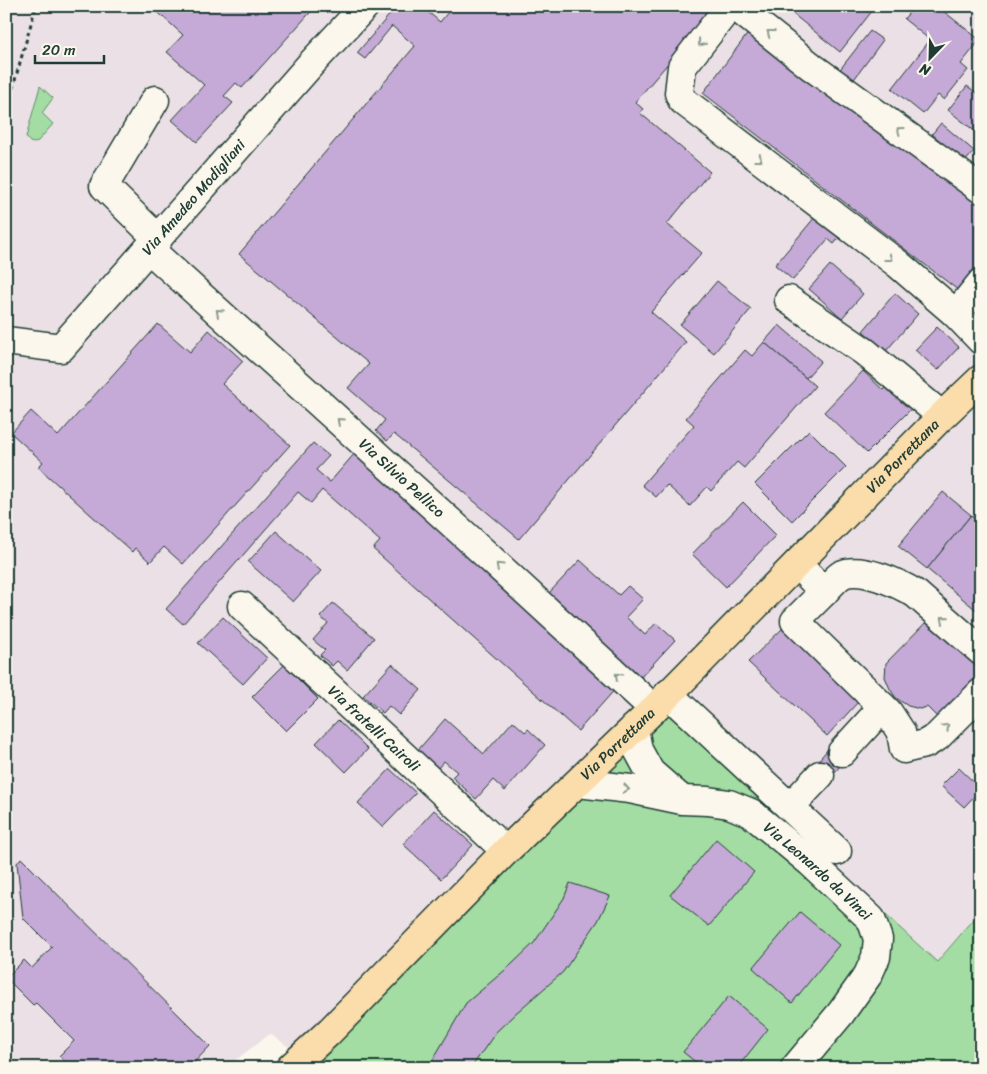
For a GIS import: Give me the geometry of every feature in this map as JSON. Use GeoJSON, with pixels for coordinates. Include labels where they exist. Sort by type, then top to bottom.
{"type":"FeatureCollection","features":[{"type":"Feature","properties":{"kind":"main road","name":"Via Porrettana"},"geometry":{"type":"LineString","coordinates":[[290,1068],[329,1032],[506,851],[661,702],[942,416],[981,379]]}},
{"type":"Feature","properties":{"kind":"street","name":"Via Amedeo Modigliani"},"geometry":{"type":"LineString","coordinates":[[6,341],[61,348],[310,65],[365,6]]}},
{"type":"Feature","properties":{"kind":"street"},"geometry":{"type":"LineString","coordinates":[[981,189],[812,67],[734,6],[729,7],[682,66],[679,94],[682,100],[898,264],[956,314],[981,340]]}},
{"type":"Feature","properties":{"kind":"street","name":"Via Silvio Pellico"},"geometry":{"type":"LineString","coordinates":[[155,100],[104,186],[153,244],[468,537],[661,702],[790,808],[837,851]]}},
{"type":"Feature","properties":{"kind":"street"},"geometry":{"type":"LineString","coordinates":[[956,314],[981,283]]}},
{"type":"Feature","properties":{"kind":"street","name":"Via Porrettana"},"geometry":{"type":"LineString","coordinates":[[789,300],[865,352],[942,416]]}},
{"type":"Feature","properties":{"kind":"street"},"geometry":{"type":"LineString","coordinates":[[797,564],[824,592]]}},
{"type":"Feature","properties":{"kind":"street"},"geometry":{"type":"LineString","coordinates":[[981,651],[916,594],[875,576],[851,573],[842,575],[795,621],[883,707],[901,732],[904,749],[925,744],[937,738],[981,692]]}},
{"type":"Feature","properties":{"kind":"street","name":"Via fratelli Cairoli"},"geometry":{"type":"LineString","coordinates":[[242,606],[506,851]]}},
{"type":"Feature","properties":{"kind":"street"},"geometry":{"type":"LineString","coordinates":[[842,752],[883,707]]}},
{"type":"Feature","properties":{"kind":"street"},"geometry":{"type":"LineString","coordinates":[[634,728],[638,750],[650,772],[682,800]]}},
{"type":"Feature","properties":{"kind":"street"},"geometry":{"type":"LineString","coordinates":[[790,808],[820,775]]}},
{"type":"Feature","properties":{"kind":"street","name":"Via Leonardo da Vinci"},"geometry":{"type":"LineString","coordinates":[[578,783],[682,800],[729,804],[751,813],[764,822],[872,918],[878,939],[876,957],[868,975],[841,1013],[794,1068]]}},
{"type":"Feature","properties":{"kind":"path"},"geometry":{"type":"LineString","coordinates":[[6,112],[36,6]]}},
{"type":"Feature","properties":{"kind":"shaded area"},"geometry":{"type":"Polygon","coordinates":[[[6,6],[981,6],[981,911],[937,962],[666,714],[309,1061],[270,1034],[225,1068],[6,1068],[6,6]]]}},
{"type":"Feature","properties":{"kind":"green space"},"geometry":{"type":"Polygon","coordinates":[[[40,86],[53,98],[42,113],[53,124],[34,143],[30,142],[26,137],[40,86]]]}},
{"type":"Feature","properties":{"kind":"green space"},"geometry":{"type":"Polygon","coordinates":[[[666,713],[937,962],[981,911],[981,1068],[319,1068],[309,1061],[666,713]]]}},
{"type":"Feature","properties":{"kind":"building"},"geometry":{"type":"Polygon","coordinates":[[[151,6],[316,6],[242,88],[236,83],[224,96],[233,103],[197,142],[172,120],[204,85],[167,52],[183,35],[151,6]]]}},
{"type":"Feature","properties":{"kind":"building"},"geometry":{"type":"Polygon","coordinates":[[[397,6],[421,6],[440,22],[453,6],[618,6],[624,11],[628,6],[717,6],[635,102],[643,109],[640,113],[710,172],[667,224],[702,253],[651,312],[686,342],[519,539],[394,434],[387,441],[376,431],[385,420],[348,388],[369,364],[239,254],[415,46],[392,26],[365,59],[357,53],[397,6]]]}},
{"type":"Feature","properties":{"kind":"building"},"geometry":{"type":"Polygon","coordinates":[[[783,6],[876,6],[840,52],[783,6]]]}},
{"type":"Feature","properties":{"kind":"building"},"geometry":{"type":"Polygon","coordinates":[[[914,6],[937,6],[980,40],[961,64],[968,70],[944,100],[938,95],[923,114],[892,89],[930,40],[904,19],[914,6]]]}},
{"type":"Feature","properties":{"kind":"building"},"geometry":{"type":"Polygon","coordinates":[[[752,28],[981,205],[981,271],[963,294],[703,93],[752,28]]]}},
{"type":"Feature","properties":{"kind":"building"},"geometry":{"type":"Polygon","coordinates":[[[870,31],[883,40],[852,82],[838,72],[870,31]]]}},
{"type":"Feature","properties":{"kind":"building"},"geometry":{"type":"Polygon","coordinates":[[[967,86],[981,96],[981,136],[948,110],[967,86]]]}},
{"type":"Feature","properties":{"kind":"building"},"geometry":{"type":"Polygon","coordinates":[[[941,123],[974,151],[965,162],[932,134],[941,123]]]}},
{"type":"Feature","properties":{"kind":"building"},"geometry":{"type":"Polygon","coordinates":[[[815,217],[839,238],[834,244],[828,239],[793,280],[775,265],[815,217]]]}},
{"type":"Feature","properties":{"kind":"building"},"geometry":{"type":"Polygon","coordinates":[[[830,265],[863,294],[842,318],[809,289],[830,265]]]}},
{"type":"Feature","properties":{"kind":"building"},"geometry":{"type":"Polygon","coordinates":[[[717,281],[751,309],[714,353],[680,325],[717,281]]]}},
{"type":"Feature","properties":{"kind":"building"},"geometry":{"type":"Polygon","coordinates":[[[895,293],[918,314],[886,351],[863,331],[895,293]]]}},
{"type":"Feature","properties":{"kind":"building"},"geometry":{"type":"Polygon","coordinates":[[[158,324],[190,352],[209,330],[243,361],[222,384],[290,445],[183,564],[164,547],[150,562],[135,548],[132,552],[38,467],[43,462],[11,433],[31,411],[58,436],[158,324]]]}},
{"type":"Feature","properties":{"kind":"building"},"geometry":{"type":"Polygon","coordinates":[[[779,325],[821,361],[806,378],[764,342],[779,325]]]}},
{"type":"Feature","properties":{"kind":"building"},"geometry":{"type":"Polygon","coordinates":[[[937,327],[959,347],[938,370],[915,350],[937,327]]]}},
{"type":"Feature","properties":{"kind":"building"},"geometry":{"type":"Polygon","coordinates":[[[764,342],[815,386],[744,468],[737,462],[711,491],[707,487],[690,506],[667,485],[656,497],[642,485],[694,425],[686,418],[745,350],[752,356],[764,342]]]}},
{"type":"Feature","properties":{"kind":"building"},"geometry":{"type":"Polygon","coordinates":[[[863,371],[883,390],[889,384],[913,407],[867,453],[824,412],[863,371]]]}},
{"type":"Feature","properties":{"kind":"building"},"geometry":{"type":"Polygon","coordinates":[[[809,430],[846,467],[792,521],[755,484],[809,430]]]}},
{"type":"Feature","properties":{"kind":"building"},"geometry":{"type":"Polygon","coordinates":[[[313,443],[329,456],[316,470],[330,482],[355,453],[618,686],[578,731],[373,549],[380,541],[322,490],[311,503],[298,492],[183,624],[166,609],[313,443]]]}},
{"type":"Feature","properties":{"kind":"building"},"geometry":{"type":"Polygon","coordinates":[[[943,492],[971,515],[927,569],[898,546],[943,492]]]}},
{"type":"Feature","properties":{"kind":"building"},"geometry":{"type":"Polygon","coordinates":[[[743,502],[776,535],[726,587],[692,554],[743,502]]]}},
{"type":"Feature","properties":{"kind":"building"},"geometry":{"type":"Polygon","coordinates":[[[971,515],[981,523],[981,614],[927,569],[971,515]]]}},
{"type":"Feature","properties":{"kind":"building"},"geometry":{"type":"Polygon","coordinates":[[[276,531],[321,571],[293,602],[248,562],[276,531]]]}},
{"type":"Feature","properties":{"kind":"building"},"geometry":{"type":"Polygon","coordinates":[[[580,560],[619,595],[628,586],[643,599],[626,617],[645,635],[656,623],[675,640],[640,678],[548,594],[580,560]]]}},
{"type":"Feature","properties":{"kind":"building"},"geometry":{"type":"Polygon","coordinates":[[[333,603],[374,638],[347,670],[337,661],[332,666],[320,655],[325,650],[313,640],[328,623],[320,617],[333,603]]]}},
{"type":"Feature","properties":{"kind":"building"},"geometry":{"type":"Polygon","coordinates":[[[223,617],[267,658],[243,684],[198,643],[223,617]]]}},
{"type":"Feature","properties":{"kind":"building"},"geometry":{"type":"Polygon","coordinates":[[[928,620],[981,671],[981,674],[938,718],[927,707],[920,709],[908,706],[896,698],[885,677],[886,663],[928,620]]]}},
{"type":"Feature","properties":{"kind":"building"},"geometry":{"type":"Polygon","coordinates":[[[784,627],[858,702],[827,736],[748,662],[784,627]]]}},
{"type":"Feature","properties":{"kind":"building"},"geometry":{"type":"Polygon","coordinates":[[[392,664],[421,690],[399,715],[389,706],[383,713],[363,696],[392,664]]]}},
{"type":"Feature","properties":{"kind":"building"},"geometry":{"type":"Polygon","coordinates":[[[284,665],[318,699],[286,731],[252,697],[284,665]]]}},
{"type":"Feature","properties":{"kind":"building"},"geometry":{"type":"Polygon","coordinates":[[[445,719],[484,754],[513,721],[525,732],[528,729],[545,745],[505,791],[493,780],[476,799],[452,777],[457,772],[444,761],[438,768],[418,750],[445,719]]]}},
{"type":"Feature","properties":{"kind":"building"},"geometry":{"type":"Polygon","coordinates":[[[338,720],[368,749],[346,772],[316,743],[338,720]]]}},
{"type":"Feature","properties":{"kind":"building"},"geometry":{"type":"Polygon","coordinates":[[[833,743],[848,757],[827,781],[812,768],[833,743]]]}},
{"type":"Feature","properties":{"kind":"building"},"geometry":{"type":"Polygon","coordinates":[[[959,768],[981,789],[964,807],[941,786],[959,768]]]}},
{"type":"Feature","properties":{"kind":"building"},"geometry":{"type":"Polygon","coordinates":[[[390,769],[416,793],[383,827],[358,803],[390,769]]]}},
{"type":"Feature","properties":{"kind":"building"},"geometry":{"type":"Polygon","coordinates":[[[434,810],[473,845],[441,879],[403,844],[434,810]]]}},
{"type":"Feature","properties":{"kind":"building"},"geometry":{"type":"Polygon","coordinates":[[[716,839],[754,872],[709,926],[670,895],[716,839]]]}},
{"type":"Feature","properties":{"kind":"building"},"geometry":{"type":"Polygon","coordinates":[[[21,858],[210,1046],[189,1068],[71,1068],[59,1056],[74,1041],[36,1003],[33,1005],[6,978],[24,960],[32,968],[52,947],[23,918],[17,863],[21,858]]]}},
{"type":"Feature","properties":{"kind":"building"},"geometry":{"type":"Polygon","coordinates":[[[570,883],[610,896],[598,921],[563,972],[496,1032],[471,1068],[428,1068],[466,1003],[534,943],[564,898],[570,883]]]}},
{"type":"Feature","properties":{"kind":"building"},"geometry":{"type":"Polygon","coordinates":[[[800,912],[839,945],[792,1003],[753,968],[800,912]]]}},
{"type":"Feature","properties":{"kind":"building"},"geometry":{"type":"Polygon","coordinates":[[[729,996],[768,1029],[737,1068],[703,1068],[683,1052],[729,996]]]}}]}
